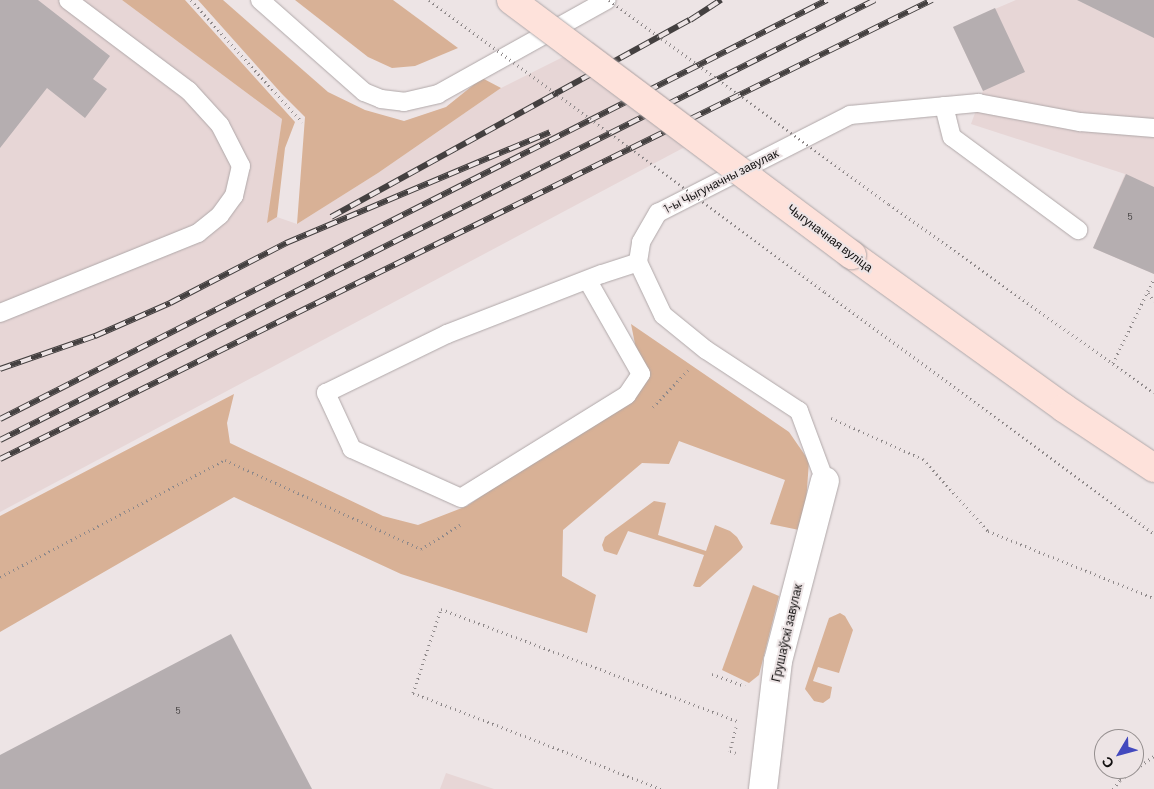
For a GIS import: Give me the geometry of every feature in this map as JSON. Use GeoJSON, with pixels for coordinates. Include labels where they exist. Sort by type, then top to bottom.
{"type":"FeatureCollection","features":[{"type":"Feature","properties":{"kind":"main road","name":"Чыгуначная вуліца"},"geometry":{"type":"LineString","coordinates":[[511,0],[852,255],[1064,408],[1154,468]]}},
{"type":"Feature","properties":{"kind":"street","name":"Грушаўскі завулак"},"geometry":{"type":"LineString","coordinates":[[763,789],[778,660],[825,481]]}},
{"type":"Feature","properties":{"kind":"lane"},"geometry":{"type":"LineString","coordinates":[[0,313],[198,233],[220,215],[234,196],[242,166],[220,125],[189,90],[68,0]]}},
{"type":"Feature","properties":{"kind":"lane"},"geometry":{"type":"LineString","coordinates":[[260,0],[364,92],[381,99],[404,102],[438,94],[608,0]]}},
{"type":"Feature","properties":{"kind":"lane","name":"1-ы Чыгуначны завулак"},"geometry":{"type":"LineString","coordinates":[[638,262],[641,242],[658,213],[850,115],[978,103],[1080,122],[1154,128]]}},
{"type":"Feature","properties":{"kind":"lane"},"geometry":{"type":"LineString","coordinates":[[944,106],[952,137],[1078,230]]}},
{"type":"Feature","properties":{"kind":"lane"},"geometry":{"type":"LineString","coordinates":[[588,281],[641,374],[627,395],[461,498],[352,449],[326,393],[447,334],[638,262],[663,315],[706,350],[799,411],[825,481]]}},
{"type":"Feature","properties":{"kind":"path"},"geometry":{"type":"LineString","coordinates":[[191,0],[302,122]]}},
{"type":"Feature","properties":{"kind":"path"},"geometry":{"type":"LineString","coordinates":[[429,0],[1154,534]]}},
{"type":"Feature","properties":{"kind":"path"},"geometry":{"type":"LineString","coordinates":[[608,0],[1154,393]]}},
{"type":"Feature","properties":{"kind":"path"},"geometry":{"type":"LineString","coordinates":[[1113,363],[1154,278]]}},
{"type":"Feature","properties":{"kind":"path"},"geometry":{"type":"LineString","coordinates":[[1148,293],[1154,301]]}},
{"type":"Feature","properties":{"kind":"path"},"geometry":{"type":"LineString","coordinates":[[646,412],[654,406],[706,350]]}},
{"type":"Feature","properties":{"kind":"path"},"geometry":{"type":"LineString","coordinates":[[799,411],[829,418],[923,459],[988,531],[1154,598]]}},
{"type":"Feature","properties":{"kind":"path"},"geometry":{"type":"LineString","coordinates":[[0,577],[225,460],[421,549],[463,523]]}},
{"type":"Feature","properties":{"kind":"path"},"geometry":{"type":"LineString","coordinates":[[661,789],[413,693],[442,609],[738,720],[730,750],[744,755]]}},
{"type":"Feature","properties":{"kind":"path"},"geometry":{"type":"LineString","coordinates":[[712,674],[752,688]]}},
{"type":"Feature","properties":{"kind":"path"},"geometry":{"type":"LineString","coordinates":[[1113,789],[1120,780],[1154,756]]}},
{"type":"Feature","properties":{"kind":"shaded area"},"geometry":{"type":"Polygon","coordinates":[[[0,0],[122,0],[282,119],[268,222],[277,217],[297,224],[378,173],[501,88],[593,42],[713,132],[0,512],[0,0]]]}},
{"type":"Feature","properties":{"kind":"shaded area"},"geometry":{"type":"Polygon","coordinates":[[[122,0],[185,0],[295,122],[285,148],[277,217],[267,223],[282,119],[122,0]]]}},
{"type":"Feature","properties":{"kind":"shaded area"},"geometry":{"type":"Polygon","coordinates":[[[198,0],[223,0],[328,92],[365,110],[404,121],[446,107],[482,78],[501,88],[378,173],[297,224],[305,117],[198,0]]]}},
{"type":"Feature","properties":{"kind":"shaded area"},"geometry":{"type":"Polygon","coordinates":[[[295,0],[393,0],[458,48],[415,66],[392,68],[368,57],[295,0]]]}},
{"type":"Feature","properties":{"kind":"shaded area"},"geometry":{"type":"Polygon","coordinates":[[[1016,0],[1154,0],[1154,274],[1093,248],[1125,174],[971,124],[983,91],[953,27],[1016,0]]]}},
{"type":"Feature","properties":{"kind":"shaded area"},"geometry":{"type":"Polygon","coordinates":[[[631,324],[789,432],[809,461],[804,531],[770,524],[785,480],[679,441],[669,464],[642,463],[563,530],[562,576],[596,595],[587,633],[401,574],[234,497],[0,632],[0,516],[234,394],[227,423],[230,443],[383,516],[418,525],[467,506],[626,397],[639,364],[631,324]]]}},
{"type":"Feature","properties":{"kind":"shaded area"},"geometry":{"type":"Polygon","coordinates":[[[654,501],[666,503],[658,535],[706,551],[715,525],[730,531],[737,537],[743,547],[700,587],[693,586],[704,555],[628,531],[617,555],[604,551],[602,545],[605,537],[654,501]]]}},
{"type":"Feature","properties":{"kind":"shaded area"},"geometry":{"type":"Polygon","coordinates":[[[753,585],[779,596],[759,675],[749,683],[722,670],[753,585]]]}},
{"type":"Feature","properties":{"kind":"shaded area"},"geometry":{"type":"Polygon","coordinates":[[[840,613],[845,616],[853,630],[839,673],[818,667],[813,681],[832,687],[830,698],[823,703],[814,701],[805,689],[829,618],[840,613]]]}},
{"type":"Feature","properties":{"kind":"shaded area"},"geometry":{"type":"Polygon","coordinates":[[[446,773],[494,789],[440,789],[446,773]]]}},
{"type":"Feature","properties":{"kind":"building"},"geometry":{"type":"Polygon","coordinates":[[[0,0],[38,0],[110,56],[93,79],[107,89],[85,118],[47,88],[0,148],[0,0]]]}},
{"type":"Feature","properties":{"kind":"building"},"geometry":{"type":"Polygon","coordinates":[[[1077,0],[1154,0],[1154,38],[1077,0]]]}},
{"type":"Feature","properties":{"kind":"building"},"geometry":{"type":"Polygon","coordinates":[[[995,8],[1025,72],[983,91],[953,27],[995,8]]]}},
{"type":"Feature","properties":{"kind":"building"},"geometry":{"type":"Polygon","coordinates":[[[1126,174],[1154,187],[1154,274],[1093,248],[1126,174]]]}},
{"type":"Feature","properties":{"kind":"building"},"geometry":{"type":"Polygon","coordinates":[[[231,634],[312,789],[0,789],[0,755],[231,634]]]}},
{"type":"Feature","properties":{"kind":"railway"},"geometry":{"type":"LineString","coordinates":[[331,217],[690,20],[721,0]]}},
{"type":"Feature","properties":{"kind":"railway"},"geometry":{"type":"LineString","coordinates":[[0,419],[827,0]]}},
{"type":"Feature","properties":{"kind":"railway"},"geometry":{"type":"LineString","coordinates":[[0,440],[875,0]]}},
{"type":"Feature","properties":{"kind":"railway"},"geometry":{"type":"LineString","coordinates":[[0,459],[932,0]]}},
{"type":"Feature","properties":{"kind":"railway"},"geometry":{"type":"LineString","coordinates":[[0,369],[95,336],[170,303],[286,243],[550,132]]}}]}
